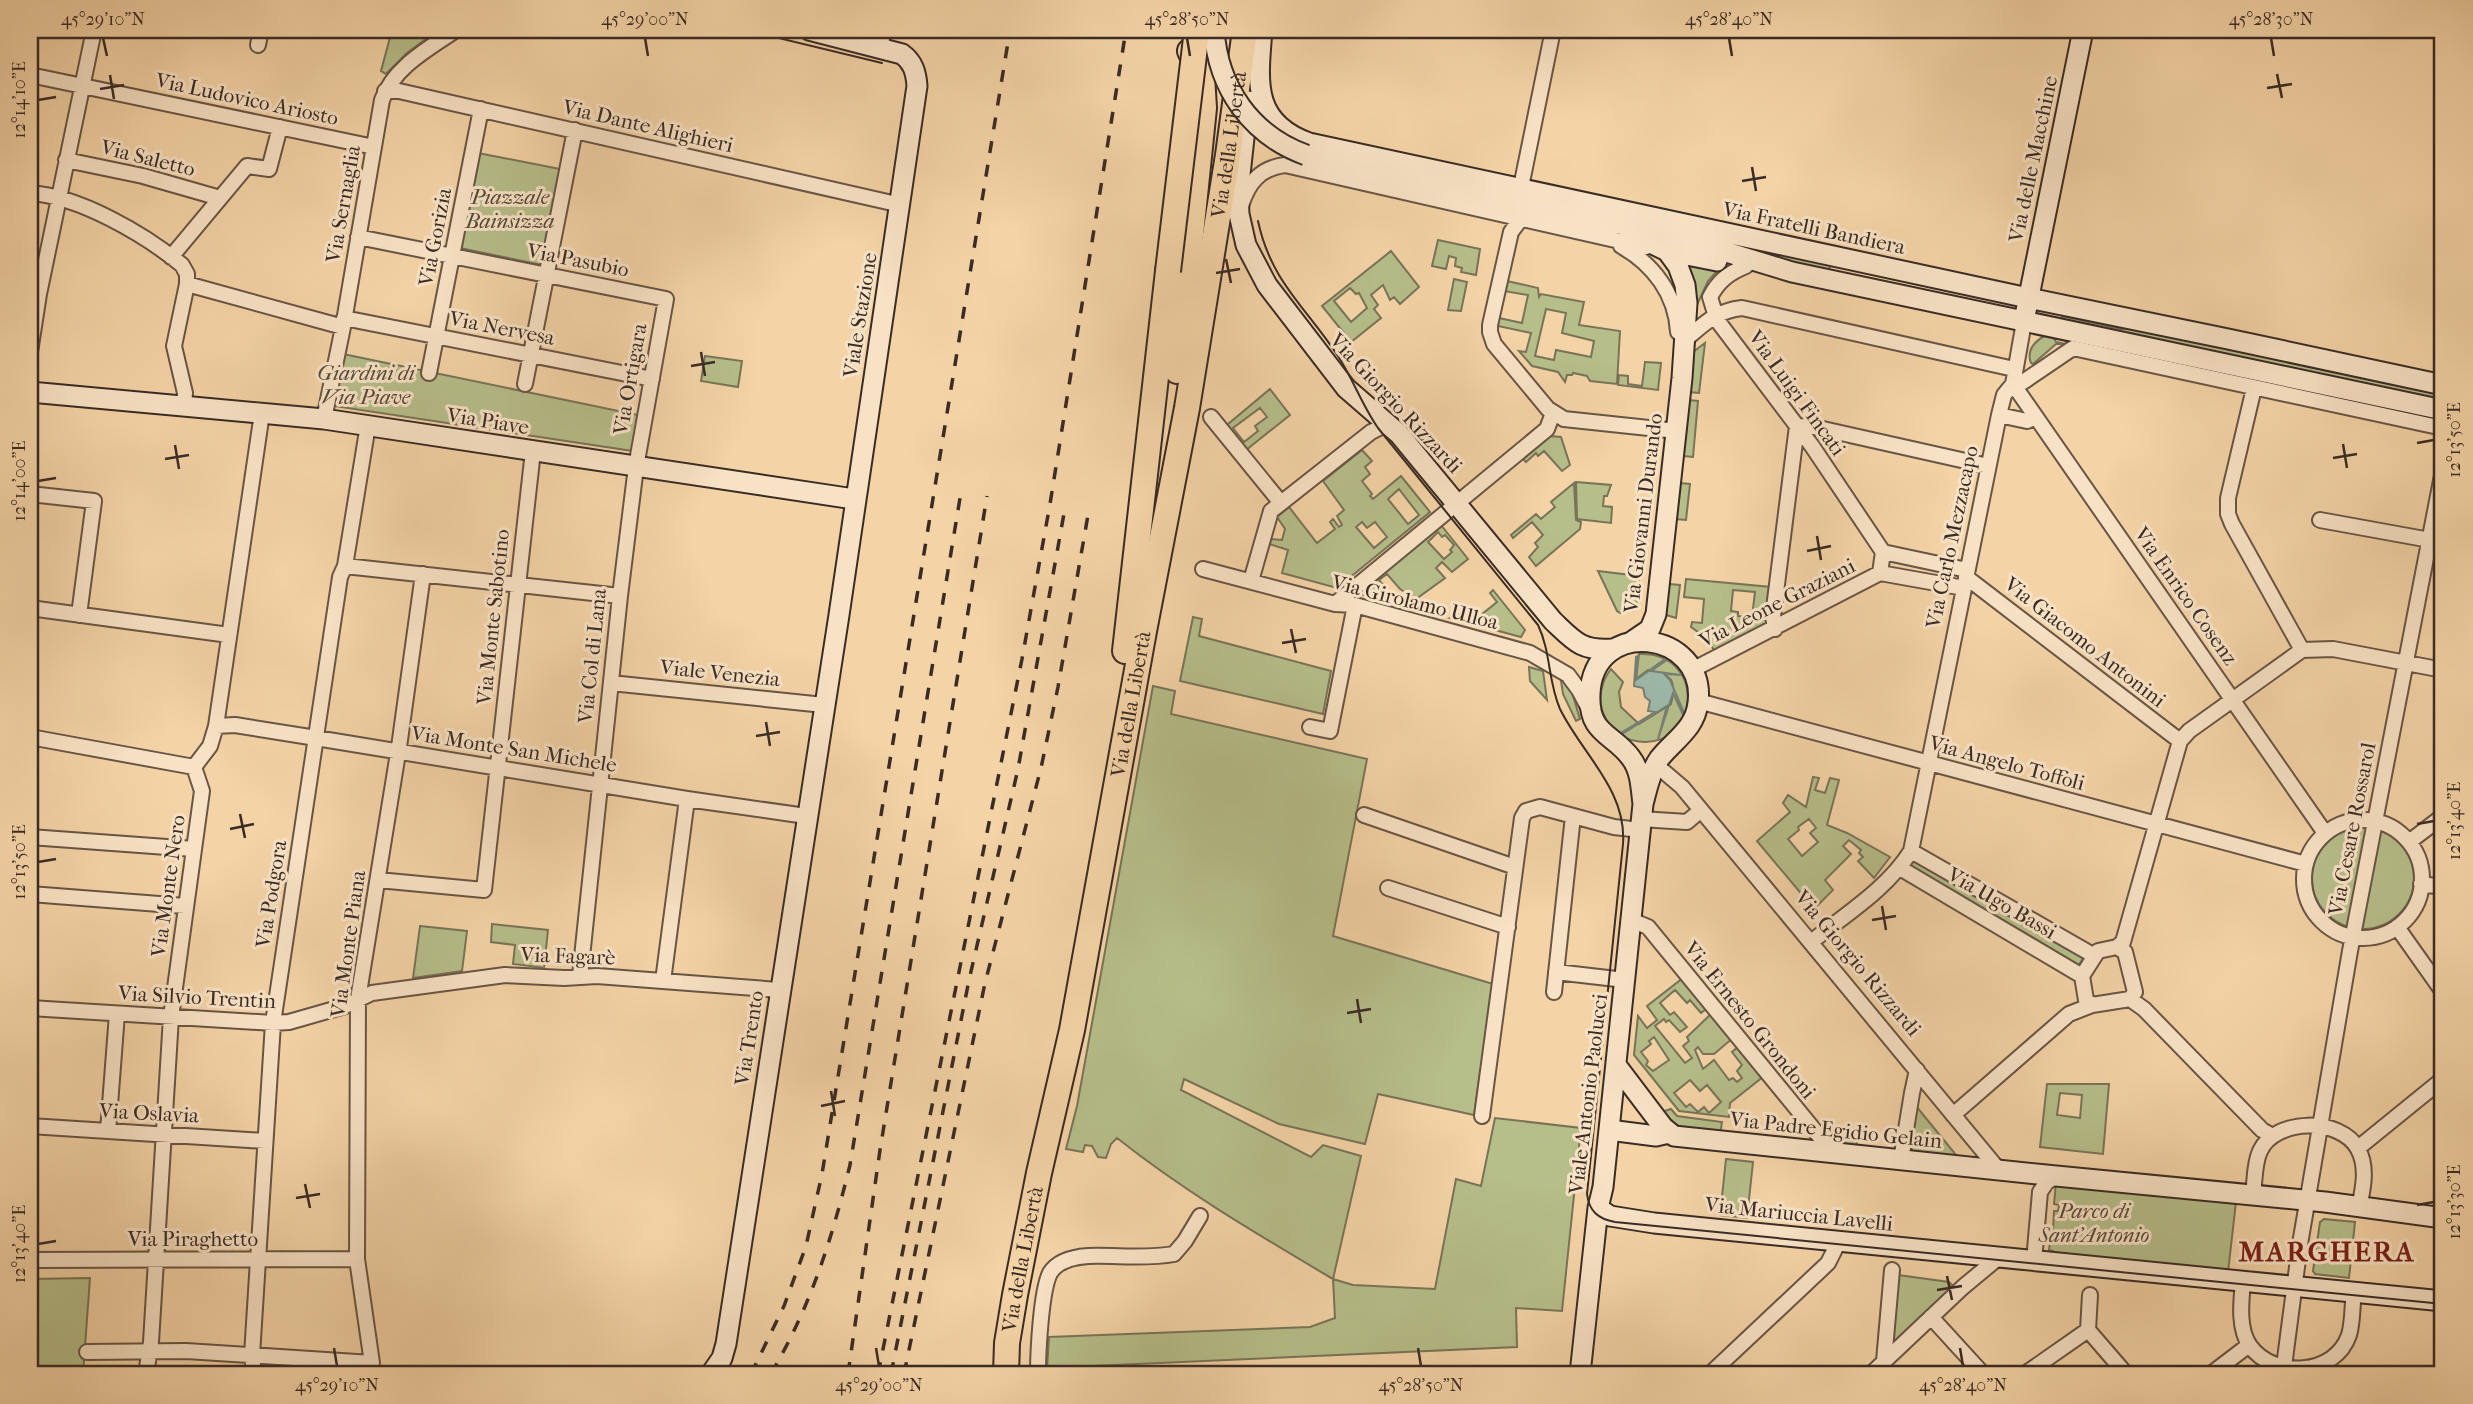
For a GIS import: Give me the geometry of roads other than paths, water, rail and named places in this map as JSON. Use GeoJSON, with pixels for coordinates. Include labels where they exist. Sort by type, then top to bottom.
{"type":"FeatureCollection","features":[{"type":"Feature","properties":{"kind":"highway"},"geometry":{"type":"LineString","coordinates":[[1121,688],[1179,359],[1204,107],[1202,76],[1190,51],[1187,30]]}},
{"type":"Feature","properties":{"kind":"highway","name":"Via della Libertà"},"geometry":{"type":"LineString","coordinates":[[991,1374],[1001,1290],[1049,1067],[1121,688],[1197,30]]}},
{"type":"Feature","properties":{"kind":"highway","name":"Via della Libertà"},"geometry":{"type":"LineString","coordinates":[[1006,1374],[1007,1343],[1015,1295],[1039,1173],[1072,1030],[1187,408],[1228,155],[1245,30]]}},
{"type":"Feature","properties":{"kind":"street"},"geometry":{"type":"LineString","coordinates":[[30,352],[66,160],[94,30]]}},
{"type":"Feature","properties":{"kind":"street"},"geometry":{"type":"LineString","coordinates":[[258,45],[261,30]]}},
{"type":"Feature","properties":{"kind":"street"},"geometry":{"type":"LineString","coordinates":[[385,91],[399,72],[456,30]]}},
{"type":"Feature","properties":{"kind":"street"},"geometry":{"type":"LineString","coordinates":[[812,30],[882,38]]}},
{"type":"Feature","properties":{"kind":"street","name":"Via Fratelli Bandiera"},"geometry":{"type":"LineString","coordinates":[[1214,30],[1219,65],[1233,96],[1253,122],[1290,148],[1306,155],[1610,231],[1667,251],[1792,272],[2443,410]]}},
{"type":"Feature","properties":{"kind":"street","name":"Via Giorgio Rizzardi"},"geometry":{"type":"LineString","coordinates":[[1255,30],[1238,193],[1239,214],[1246,246],[1271,292],[1346,388],[1391,426],[1457,502],[1545,611],[1572,639],[1587,649],[1612,649]]}},
{"type":"Feature","properties":{"kind":"street","name":"Via Fratelli Bandiera"},"geometry":{"type":"LineString","coordinates":[[1262,30],[1258,82],[1261,98],[1272,117],[1294,136],[1309,143],[2443,385]]}},
{"type":"Feature","properties":{"kind":"street"},"geometry":{"type":"LineString","coordinates":[[1521,187],[1553,30]]}},
{"type":"Feature","properties":{"kind":"street","name":"Via delle Macchine"},"geometry":{"type":"LineString","coordinates":[[2024,322],[2083,30]]}},
{"type":"Feature","properties":{"kind":"street","name":"Viale Stazione"},"geometry":{"type":"LineString","coordinates":[[824,705],[901,205],[917,77],[915,69],[906,57],[882,38]]}},
{"type":"Feature","properties":{"kind":"street","name":"Via Ludovico Ariosto"},"geometry":{"type":"LineString","coordinates":[[30,75],[374,147]]}},
{"type":"Feature","properties":{"kind":"street","name":"Via Dante Alighieri"},"geometry":{"type":"LineString","coordinates":[[385,91],[399,91],[481,109],[901,205]]}},
{"type":"Feature","properties":{"kind":"street","name":"Via Sernaglia"},"geometry":{"type":"LineString","coordinates":[[324,419],[344,323],[385,91]]}},
{"type":"Feature","properties":{"kind":"street","name":"Via Gorizia"},"geometry":{"type":"LineString","coordinates":[[429,373],[481,109]]}},
{"type":"Feature","properties":{"kind":"street"},"geometry":{"type":"LineString","coordinates":[[171,257],[247,166],[269,169],[280,128]]}},
{"type":"Feature","properties":{"kind":"street"},"geometry":{"type":"LineString","coordinates":[[525,384],[575,130]]}},
{"type":"Feature","properties":{"kind":"street"},"geometry":{"type":"LineString","coordinates":[[1239,214],[1246,192],[1255,178],[1266,169],[1285,165],[1284,150],[1294,136]]}},
{"type":"Feature","properties":{"kind":"street","name":"Via Saletto"},"geometry":{"type":"LineString","coordinates":[[66,160],[143,176],[220,198]]}},
{"type":"Feature","properties":{"kind":"street","name":"Via Fratelli Bandiera"},"geometry":{"type":"LineString","coordinates":[[1285,165],[1520,220],[1610,231],[1644,227],[1792,272]]}},
{"type":"Feature","properties":{"kind":"street"},"geometry":{"type":"LineString","coordinates":[[30,193],[59,196],[101,214],[182,265],[187,274],[187,284],[174,346],[185,393],[184,406]]}},
{"type":"Feature","properties":{"kind":"street"},"geometry":{"type":"LineString","coordinates":[[1520,220],[1511,232],[1490,332],[1494,344],[1553,413],[1564,419],[1677,431]]}},
{"type":"Feature","properties":{"kind":"street","name":"Via Giovanni Durando"},"geometry":{"type":"LineString","coordinates":[[1610,231],[1654,271],[1673,302],[1677,313],[1682,378]]}},
{"type":"Feature","properties":{"kind":"street","name":"Via Pasubio"},"geometry":{"type":"LineString","coordinates":[[358,237],[666,299]]}},
{"type":"Feature","properties":{"kind":"street","name":"Via Giovanni Durando"},"geometry":{"type":"LineString","coordinates":[[1630,642],[1650,629],[1655,619],[1686,339],[1685,285],[1678,266],[1667,251]]}},
{"type":"Feature","properties":{"kind":"street"},"geometry":{"type":"LineString","coordinates":[[1715,315],[1710,297],[1717,283],[1746,266]]}},
{"type":"Feature","properties":{"kind":"street","name":"Via Nervesa"},"geometry":{"type":"LineString","coordinates":[[187,284],[344,323],[437,336],[652,379]]}},
{"type":"Feature","properties":{"kind":"street","name":"Via Ortigara"},"geometry":{"type":"LineString","coordinates":[[636,467],[666,299]]}},
{"type":"Feature","properties":{"kind":"street"},"geometry":{"type":"LineString","coordinates":[[1686,339],[1715,315],[1742,307],[2014,369]]}},
{"type":"Feature","properties":{"kind":"street","name":"Via Luigi Fincati"},"geometry":{"type":"LineString","coordinates":[[1715,315],[1797,426],[1883,552]]}},
{"type":"Feature","properties":{"kind":"street","name":"Via Carlo Mezzacapo"},"geometry":{"type":"LineString","coordinates":[[1911,851],[1960,578],[1989,466],[1998,415],[2004,395],[2012,384],[2024,322]]}},
{"type":"Feature","properties":{"kind":"street"},"geometry":{"type":"LineString","coordinates":[[2012,384],[2024,382],[2073,348],[2443,428]]}},
{"type":"Feature","properties":{"kind":"street","name":"Via Enrico Cosenz"},"geometry":{"type":"LineString","coordinates":[[2012,384],[2325,833]]}},
{"type":"Feature","properties":{"kind":"street"},"geometry":{"type":"LineString","coordinates":[[2254,388],[2228,498],[2228,514],[2302,650]]}},
{"type":"Feature","properties":{"kind":"street","name":"Via Piave"},"geometry":{"type":"LineString","coordinates":[[30,392],[324,419],[854,499]]}},
{"type":"Feature","properties":{"kind":"street"},"geometry":{"type":"LineString","coordinates":[[30,737],[194,767],[210,746],[216,726],[262,413]]}},
{"type":"Feature","properties":{"kind":"street"},"geometry":{"type":"LineString","coordinates":[[1335,604],[1547,429],[1553,413]]}},
{"type":"Feature","properties":{"kind":"street"},"geometry":{"type":"LineString","coordinates":[[1998,415],[2027,421],[2034,418]]}},
{"type":"Feature","properties":{"kind":"street"},"geometry":{"type":"LineString","coordinates":[[1211,417],[1281,503]]}},
{"type":"Feature","properties":{"kind":"street","name":"Via Podgora"},"geometry":{"type":"LineString","coordinates":[[254,1374],[252,1355],[257,1260],[273,1023],[321,738],[340,577],[345,566],[368,425]]}},
{"type":"Feature","properties":{"kind":"street"},"geometry":{"type":"LineString","coordinates":[[1251,581],[1271,511],[1371,432],[1391,426]]}},
{"type":"Feature","properties":{"kind":"street"},"geometry":{"type":"LineString","coordinates":[[1775,629],[1773,616],[1797,426],[1814,427],[1989,466]]}},
{"type":"Feature","properties":{"kind":"street","name":"Via Monte Sabotino"},"geometry":{"type":"LineString","coordinates":[[378,880],[484,890],[533,451]]}},
{"type":"Feature","properties":{"kind":"street","name":"Via Col di Lana"},"geometry":{"type":"LineString","coordinates":[[580,976],[636,467]]}},
{"type":"Feature","properties":{"kind":"street","name":"Via Cesare Rossarol"},"geometry":{"type":"LineString","coordinates":[[2283,1371],[2307,1200],[2353,937],[2443,470]]}},
{"type":"Feature","properties":{"kind":"street"},"geometry":{"type":"LineString","coordinates":[[30,494],[94,501],[79,615]]}},
{"type":"Feature","properties":{"kind":"street"},"geometry":{"type":"LineString","coordinates":[[2320,520],[2430,540]]}},
{"type":"Feature","properties":{"kind":"street"},"geometry":{"type":"LineString","coordinates":[[1883,552],[1960,578],[1880,573],[1883,552]]}},
{"type":"Feature","properties":{"kind":"street"},"geometry":{"type":"LineString","coordinates":[[345,566],[620,596]]}},
{"type":"Feature","properties":{"kind":"street","name":"Via Girolamo Ulloa"},"geometry":{"type":"LineString","coordinates":[[1203,569],[1530,653],[1567,675],[1592,714]]}},
{"type":"Feature","properties":{"kind":"street","name":"Via Leone Graziani"},"geometry":{"type":"LineString","coordinates":[[1692,670],[1880,573]]}},
{"type":"Feature","properties":{"kind":"street","name":"Via Monte Piana"},"geometry":{"type":"LineString","coordinates":[[252,1355],[372,1363],[357,1259],[359,999],[423,574]]}},
{"type":"Feature","properties":{"kind":"street","name":"Via Giacomo Antonini"},"geometry":{"type":"LineString","coordinates":[[1960,578],[2180,741]]}},
{"type":"Feature","properties":{"kind":"street"},"geometry":{"type":"LineString","coordinates":[[1310,727],[1330,731],[1354,606]]}},
{"type":"Feature","properties":{"kind":"street"},"geometry":{"type":"LineString","coordinates":[[30,607],[229,635]]}},
{"type":"Feature","properties":{"kind":"street"},"geometry":{"type":"LineString","coordinates":[[1630,642],[1664,645],[1682,656],[1692,670],[1697,685],[1698,701],[1692,723],[1656,765],[1642,818],[1636,765],[1627,753],[1601,732],[1592,714],[1590,699],[1592,679],[1600,662],[1612,649],[1630,642]]}},
{"type":"Feature","properties":{"kind":"street"},"geometry":{"type":"LineString","coordinates":[[2092,1005],[2087,1000],[2082,976],[2098,951],[2117,947],[2123,942],[2180,741],[2302,650],[2333,649],[2443,670]]}},
{"type":"Feature","properties":{"kind":"street","name":"Viale Venezia"},"geometry":{"type":"LineString","coordinates":[[611,683],[824,705]]}},
{"type":"Feature","properties":{"kind":"street","name":"Via Angelo Toffoli"},"geometry":{"type":"LineString","coordinates":[[1698,701],[2306,864]]}},
{"type":"Feature","properties":{"kind":"street","name":"Via Trento"},"geometry":{"type":"LineString","coordinates":[[711,1374],[722,1358],[726,1344],[824,705]]}},
{"type":"Feature","properties":{"kind":"street","name":"Via Monte San Michele"},"geometry":{"type":"LineString","coordinates":[[216,726],[235,725],[498,768],[600,780],[687,799],[806,816]]}},
{"type":"Feature","properties":{"kind":"street"},"geometry":{"type":"LineString","coordinates":[[1619,746],[1653,753],[1674,743]]}},
{"type":"Feature","properties":{"kind":"street"},"geometry":{"type":"LineString","coordinates":[[1674,743],[1672,758],[1679,784]]}},
{"type":"Feature","properties":{"kind":"street"},"geometry":{"type":"LineString","coordinates":[[1619,746],[1656,765]]}},
{"type":"Feature","properties":{"kind":"street","name":"Via Giorgio Rizzardi"},"geometry":{"type":"LineString","coordinates":[[1656,765],[1679,784],[1998,1169]]}},
{"type":"Feature","properties":{"kind":"street","name":"Via Monte Nero"},"geometry":{"type":"LineString","coordinates":[[146,1374],[171,1017],[202,792],[194,767]]}},
{"type":"Feature","properties":{"kind":"street"},"geometry":{"type":"LineString","coordinates":[[1642,818],[1654,782],[1662,778],[1679,784]]}},
{"type":"Feature","properties":{"kind":"street"},"geometry":{"type":"LineString","coordinates":[[663,981],[687,799]]}},
{"type":"Feature","properties":{"kind":"street"},"geometry":{"type":"LineString","coordinates":[[1482,1116],[1522,818],[1526,811],[1540,807],[1614,827],[1642,818],[1687,822],[1701,810]]}},
{"type":"Feature","properties":{"kind":"street"},"geometry":{"type":"LineString","coordinates":[[1364,815],[1516,867]]}},
{"type":"Feature","properties":{"kind":"street"},"geometry":{"type":"LineString","coordinates":[[1554,992],[1573,816]]}},
{"type":"Feature","properties":{"kind":"street"},"geometry":{"type":"LineString","coordinates":[[2409,842],[2443,816]]}},
{"type":"Feature","properties":{"kind":"street","name":"Viale Antonio Paolucci"},"geometry":{"type":"LineString","coordinates":[[1580,1374],[1598,1208],[1604,1186],[1642,818]]}},
{"type":"Feature","properties":{"kind":"street"},"geometry":{"type":"LineString","coordinates":[[2374,820],[2395,830],[2409,842],[2417,855],[2421,869],[2418,901],[2409,916],[2397,927],[2369,938],[2353,937],[2331,928],[2314,911],[2305,888],[2306,864],[2310,852],[2325,833],[2344,823],[2374,820]]}},
{"type":"Feature","properties":{"kind":"street"},"geometry":{"type":"LineString","coordinates":[[30,837],[194,849]]}},
{"type":"Feature","properties":{"kind":"street"},"geometry":{"type":"LineString","coordinates":[[1811,942],[1884,884],[1900,868],[1911,851]]}},
{"type":"Feature","properties":{"kind":"street","name":"Via Ugo Bassi"},"geometry":{"type":"LineString","coordinates":[[1911,851],[2093,956]]}},
{"type":"Feature","properties":{"kind":"street","name":"Via Ugo Bassi"},"geometry":{"type":"LineString","coordinates":[[1900,868],[2082,976]]}},
{"type":"Feature","properties":{"kind":"street"},"geometry":{"type":"LineString","coordinates":[[2421,884],[2443,887]]}},
{"type":"Feature","properties":{"kind":"street"},"geometry":{"type":"LineString","coordinates":[[1388,888],[1508,927]]}},
{"type":"Feature","properties":{"kind":"street"},"geometry":{"type":"LineString","coordinates":[[30,894],[185,906]]}},
{"type":"Feature","properties":{"kind":"street","name":"Via Ernesto Grondoni"},"geometry":{"type":"LineString","coordinates":[[1631,920],[1648,928],[1833,1153]]}},
{"type":"Feature","properties":{"kind":"street"},"geometry":{"type":"LineString","coordinates":[[2397,927],[2443,992]]}},
{"type":"Feature","properties":{"kind":"street"},"geometry":{"type":"LineString","coordinates":[[2117,947],[2125,951],[2135,992],[2130,999]]}},
{"type":"Feature","properties":{"kind":"street"},"geometry":{"type":"LineString","coordinates":[[1556,972],[1625,980]]}},
{"type":"Feature","properties":{"kind":"street","name":"Via Fagarè"},"geometry":{"type":"LineString","coordinates":[[359,999],[372,993],[505,975],[564,978],[580,976],[779,990]]}},
{"type":"Feature","properties":{"kind":"street","name":"Via Silvio Trentin"},"geometry":{"type":"LineString","coordinates":[[30,1008],[273,1023],[289,1022],[345,1006],[359,999]]}},
{"type":"Feature","properties":{"kind":"street"},"geometry":{"type":"LineString","coordinates":[[1953,1115],[2069,1014],[2092,1005],[2130,999],[2144,1009],[2263,1130],[2272,1135]]}},
{"type":"Feature","properties":{"kind":"street"},"geometry":{"type":"LineString","coordinates":[[108,1131],[117,1014]]}},
{"type":"Feature","properties":{"kind":"street"},"geometry":{"type":"LineString","coordinates":[[1616,1065],[1669,1133]]}},
{"type":"Feature","properties":{"kind":"street"},"geometry":{"type":"LineString","coordinates":[[1901,1160],[1917,1070]]}},
{"type":"Feature","properties":{"kind":"street"},"geometry":{"type":"LineString","coordinates":[[2358,1148],[2443,1079]]}},
{"type":"Feature","properties":{"kind":"street","name":"Via Oslavia"},"geometry":{"type":"LineString","coordinates":[[30,1126],[265,1141]]}},
{"type":"Feature","properties":{"kind":"street"},"geometry":{"type":"LineString","coordinates":[[2253,1194],[2260,1151],[2272,1135],[2298,1126],[2320,1126],[2340,1133],[2358,1148],[2364,1177],[2359,1208]]}},
{"type":"Feature","properties":{"kind":"street","name":"Via Padre Egidio Gelain"},"geometry":{"type":"LineString","coordinates":[[1609,1130],[1656,1136],[1669,1133],[1684,1137],[2022,1173],[2253,1194],[2443,1218]]}},
{"type":"Feature","properties":{"kind":"street"},"geometry":{"type":"LineString","coordinates":[[2022,1173],[2039,1192]]}},
{"type":"Feature","properties":{"kind":"street"},"geometry":{"type":"LineString","coordinates":[[2034,1261],[2039,1192],[2056,1176]]}},
{"type":"Feature","properties":{"kind":"street","name":"Via Mariuccia Lavelli"},"geometry":{"type":"LineString","coordinates":[[1598,1208],[1614,1217],[2443,1301]]}},
{"type":"Feature","properties":{"kind":"street"},"geometry":{"type":"LineString","coordinates":[[1038,1374],[1038,1344],[1046,1286],[1056,1267],[1075,1257],[1174,1254],[1200,1216]]}},
{"type":"Feature","properties":{"kind":"street"},"geometry":{"type":"LineString","coordinates":[[1710,1374],[1828,1263],[1839,1241]]}},
{"type":"Feature","properties":{"kind":"street"},"geometry":{"type":"LineString","coordinates":[[1871,1374],[1998,1258]]}},
{"type":"Feature","properties":{"kind":"street","name":"Via Piraghetto"},"geometry":{"type":"LineString","coordinates":[[30,1260],[357,1259]]}},
{"type":"Feature","properties":{"kind":"street"},"geometry":{"type":"LineString","coordinates":[[1884,1361],[1892,1270]]}},
{"type":"Feature","properties":{"kind":"street"},"geometry":{"type":"LineString","coordinates":[[2243,1282],[2241,1313],[2249,1345],[2283,1371],[2312,1368],[2332,1358],[2349,1335],[2354,1292]]}},
{"type":"Feature","properties":{"kind":"street"},"geometry":{"type":"LineString","coordinates":[[2091,1295],[2088,1330],[2126,1374]]}},
{"type":"Feature","properties":{"kind":"street"},"geometry":{"type":"LineString","coordinates":[[1931,1318],[1983,1374]]}},
{"type":"Feature","properties":{"kind":"street"},"geometry":{"type":"LineString","coordinates":[[2025,1374],[2088,1330]]}},
{"type":"Feature","properties":{"kind":"street"},"geometry":{"type":"LineString","coordinates":[[2211,1374],[2249,1345]]}},
{"type":"Feature","properties":{"kind":"street"},"geometry":{"type":"LineString","coordinates":[[87,1352],[149,1351],[252,1355]]}},
{"type":"Feature","properties":{"kind":"tram line"},"geometry":{"type":"LineString","coordinates":[[745,30],[882,63]]}},
{"type":"Feature","properties":{"kind":"tram line"},"geometry":{"type":"LineString","coordinates":[[1258,221],[1271,261],[1338,356],[1378,428],[1538,625],[1560,709],[1611,789],[1618,806],[1623,844],[1587,1194],[1595,1213],[1615,1222],[2443,1304]]}},
{"type":"Feature","properties":{"kind":"railway"},"geometry":{"type":"LineString","coordinates":[[751,1374],[784,1306],[806,1246],[822,1174],[1010,30]]}},
{"type":"Feature","properties":{"kind":"railway"},"geometry":{"type":"LineString","coordinates":[[878,1374],[1022,659],[1050,504],[1126,30]]}},
{"type":"Feature","properties":{"kind":"railway"},"geometry":{"type":"LineString","coordinates":[[771,1374],[809,1298],[850,1165],[961,492]]}},
{"type":"Feature","properties":{"kind":"railway"},"geometry":{"type":"LineString","coordinates":[[848,1374],[880,1150],[987,496]]}},
{"type":"Feature","properties":{"kind":"railway"},"geometry":{"type":"LineString","coordinates":[[891,1374],[969,980],[1018,769],[1065,508]]}},
{"type":"Feature","properties":{"kind":"railway"},"geometry":{"type":"LineString","coordinates":[[904,1374],[985,983],[1041,768],[1088,515]]}},
{"type":"Feature","properties":{"kind":"district","name":"MARGHERA"},"geometry":{"type":"Point","coordinates":[2327,1251]}},
{"type":"Feature","properties":{"kind":"park label","name":"Piazzale Bainsizza"},"geometry":{"type":"Point","coordinates":[510,209]}},
{"type":"Feature","properties":{"kind":"park label","name":"Giardini di Via Piave"},"geometry":{"type":"Point","coordinates":[366,385]}},
{"type":"Feature","properties":{"kind":"park label","name":"Parco di Sant'Antonio"},"geometry":{"type":"Point","coordinates":[2094,1223]}}]}
